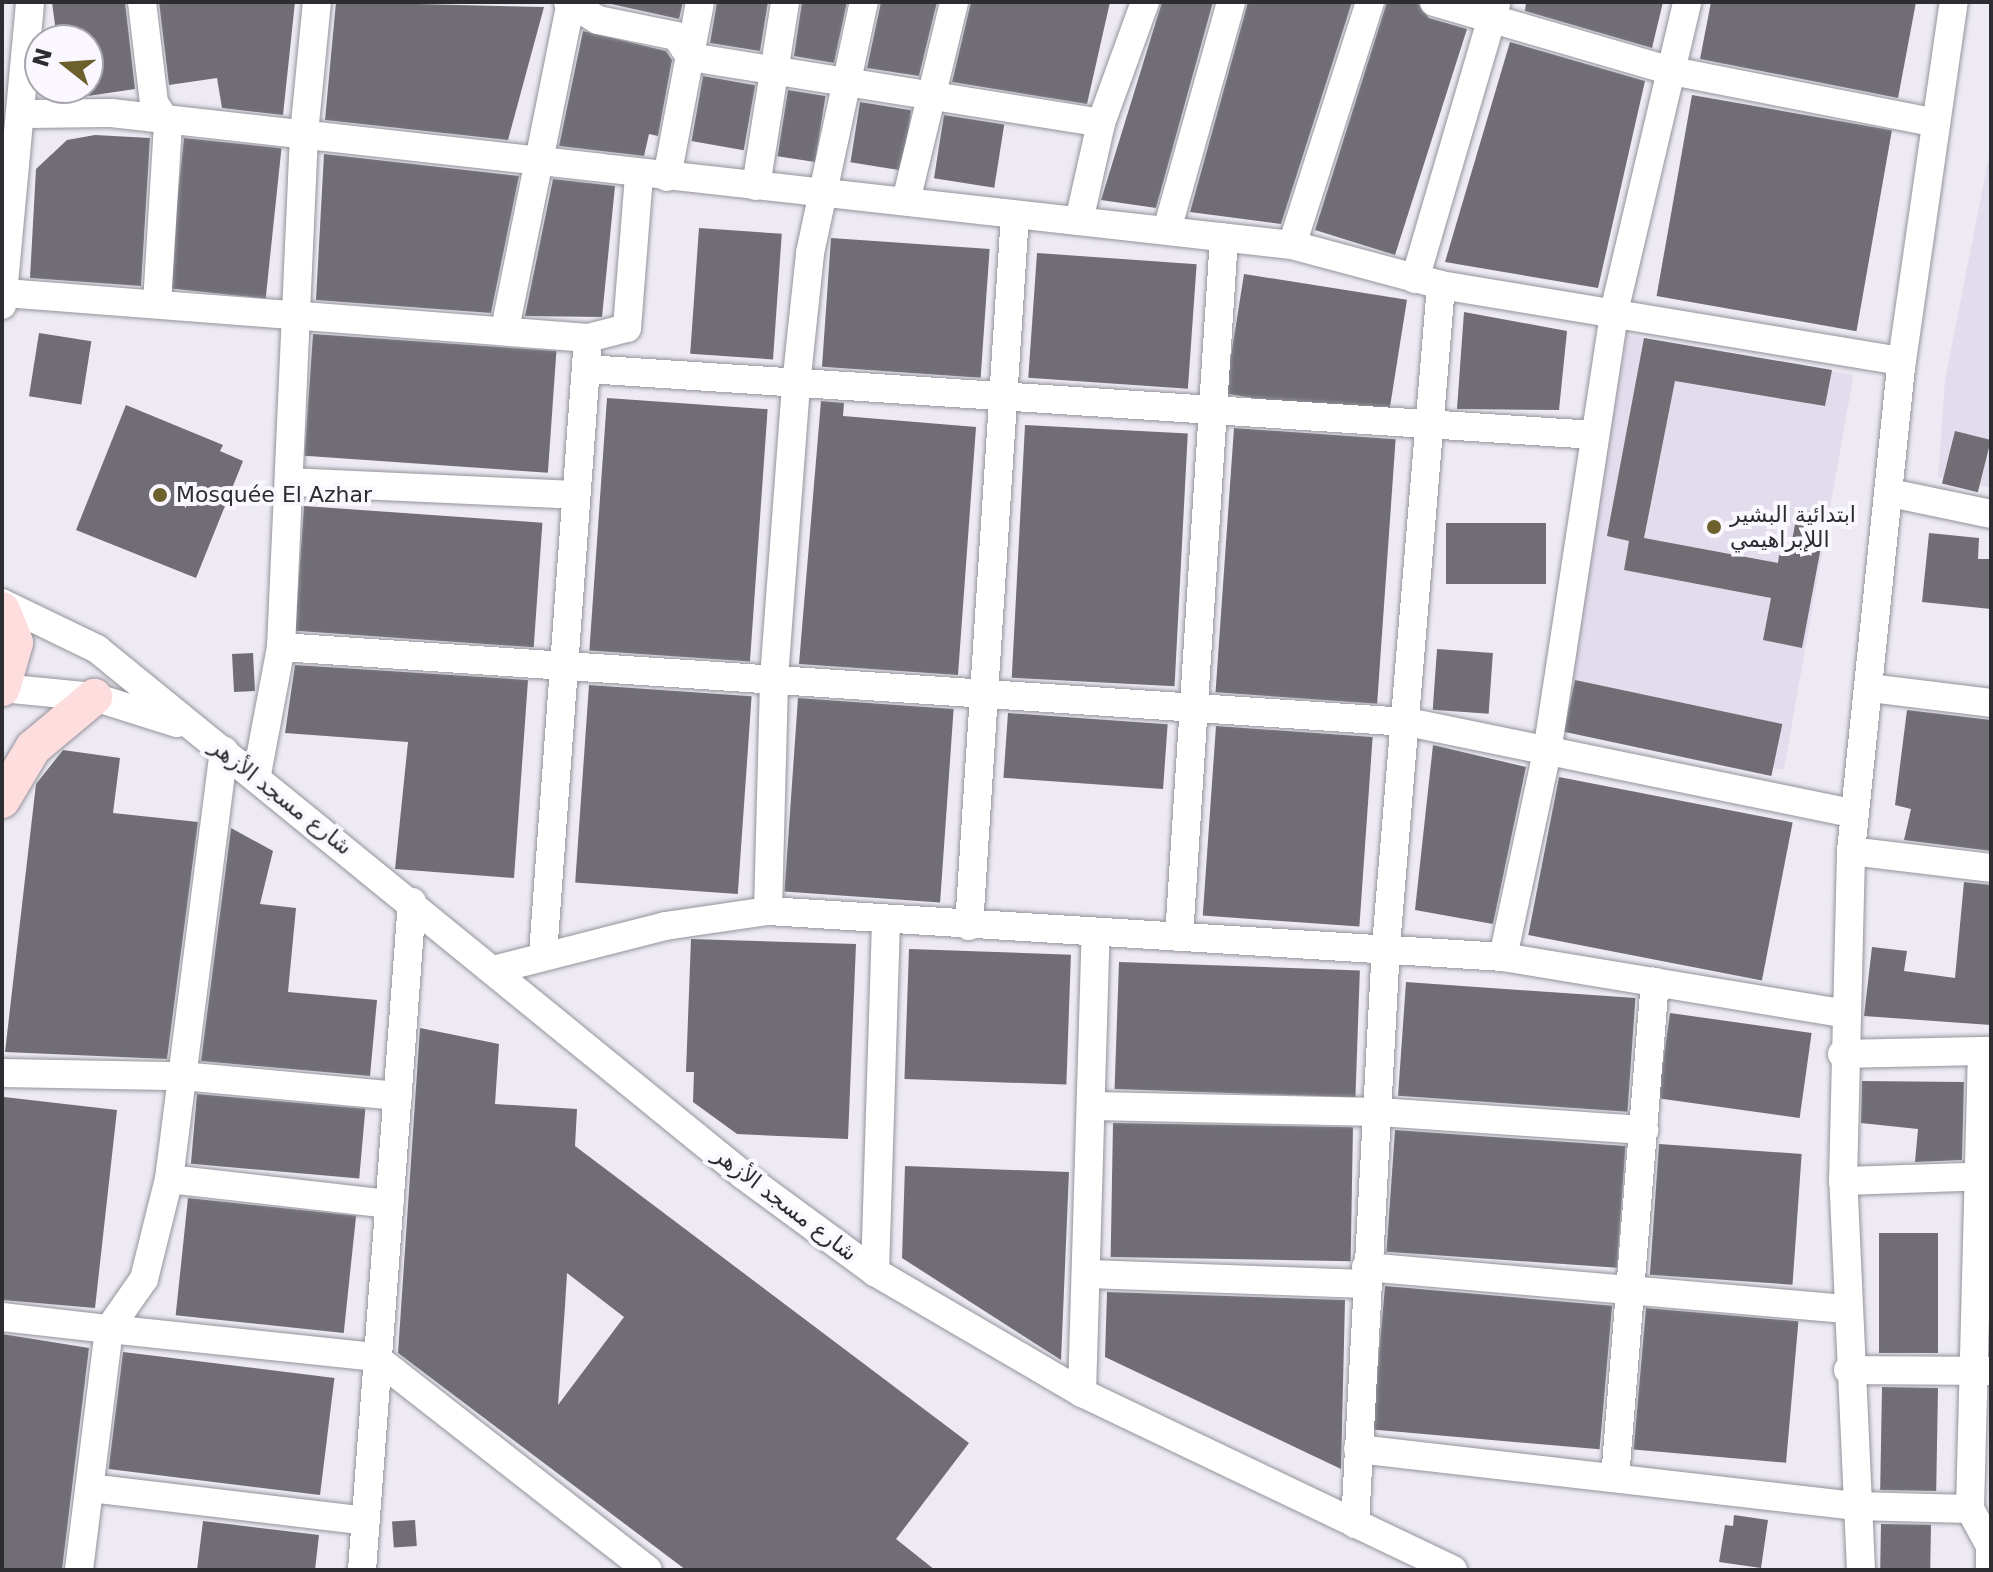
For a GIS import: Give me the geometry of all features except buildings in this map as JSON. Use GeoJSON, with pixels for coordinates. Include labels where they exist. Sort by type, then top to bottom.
{"type":"FeatureCollection","features":[{"type":"Feature","properties":{"kind":"main road"},"geometry":{"type":"LineString","coordinates":[[2,610],[15,643],[2,688]]}},
{"type":"Feature","properties":{"kind":"main road"},"geometry":{"type":"LineString","coordinates":[[2,800],[33,748],[94,697]]}},
{"type":"Feature","properties":{"kind":"street"},"geometry":{"type":"LineString","coordinates":[[30,2],[25,114],[3,299],[157,303],[299,312],[588,338],[629,323],[653,176],[690,57],[700,2]]}},
{"type":"Feature","properties":{"kind":"street"},"geometry":{"type":"LineString","coordinates":[[142,2],[154,103],[168,124],[157,303]]}},
{"type":"Feature","properties":{"kind":"street"},"geometry":{"type":"LineString","coordinates":[[257,774],[281,647],[299,312],[304,134],[317,2]]}},
{"type":"Feature","properties":{"kind":"street"},"geometry":{"type":"LineString","coordinates":[[505,329],[534,160],[570,2],[598,20],[676,36],[690,57],[849,80],[926,100],[1101,123]]}},
{"type":"Feature","properties":{"kind":"street"},"geometry":{"type":"LineString","coordinates":[[756,186],[785,2]]}},
{"type":"Feature","properties":{"kind":"street"},"geometry":{"type":"LineString","coordinates":[[768,911],[774,678],[796,385],[810,253],[864,2]]}},
{"type":"Feature","properties":{"kind":"street"},"geometry":{"type":"LineString","coordinates":[[906,201],[926,100],[954,2]]}},
{"type":"Feature","properties":{"kind":"street"},"geometry":{"type":"LineString","coordinates":[[1079,221],[1101,123],[1145,2]]}},
{"type":"Feature","properties":{"kind":"street"},"geometry":{"type":"LineString","coordinates":[[1167,230],[1231,2]]}},
{"type":"Feature","properties":{"kind":"street"},"geometry":{"type":"LineString","coordinates":[[1292,245],[1370,2]]}},
{"type":"Feature","properties":{"kind":"street"},"geometry":{"type":"LineString","coordinates":[[1434,2],[1494,11],[1672,71],[1936,123]]}},
{"type":"Feature","properties":{"kind":"street"},"geometry":{"type":"LineString","coordinates":[[1503,957],[1547,752],[1614,312],[1687,2]]}},
{"type":"Feature","properties":{"kind":"street"},"geometry":{"type":"LineString","coordinates":[[1861,1570],[1848,1370],[1843,1181],[1842,1013],[1851,851],[1871,688],[1902,361],[1954,2]]}},
{"type":"Feature","properties":{"kind":"street"},"geometry":{"type":"LineString","coordinates":[[1355,1524],[1365,1275],[1379,1112],[1386,946],[1408,722],[1425,429],[1428,282],[1494,11]]}},
{"type":"Feature","properties":{"kind":"street"},"geometry":{"type":"LineString","coordinates":[[25,114],[111,113],[168,124],[304,134],[653,176],[1292,245],[1428,282],[1902,361]]}},
{"type":"Feature","properties":{"kind":"street"},"geometry":{"type":"LineString","coordinates":[[969,926],[981,695],[1015,215]]}},
{"type":"Feature","properties":{"kind":"street"},"geometry":{"type":"LineString","coordinates":[[1179,937],[1208,413],[1224,237]]}},
{"type":"Feature","properties":{"kind":"street"},"geometry":{"type":"LineString","coordinates":[[543,954],[572,495],[588,338]]}},
{"type":"Feature","properties":{"kind":"street"},"geometry":{"type":"LineString","coordinates":[[587,369],[1425,429],[1593,435]]}},
{"type":"Feature","properties":{"kind":"street"},"geometry":{"type":"LineString","coordinates":[[291,482],[572,495]]}},
{"type":"Feature","properties":{"kind":"street"},"geometry":{"type":"LineString","coordinates":[[1890,493],[1991,514]]}},
{"type":"Feature","properties":{"kind":"street","name":"شارع مسجد الأزهر"},"geometry":{"type":"LineString","coordinates":[[2,603],[97,649],[189,727],[257,774],[493,970],[875,1272],[1082,1393],[1453,1570]]}},
{"type":"Feature","properties":{"kind":"street"},"geometry":{"type":"LineString","coordinates":[[281,647],[1408,722],[1855,814]]}},
{"type":"Feature","properties":{"kind":"street","name":"شارع مسجد الأزهر"},"geometry":{"type":"LineString","coordinates":[[2,688],[94,697],[189,727]]}},
{"type":"Feature","properties":{"kind":"street"},"geometry":{"type":"LineString","coordinates":[[1871,688],[1991,703]]}},
{"type":"Feature","properties":{"kind":"street"},"geometry":{"type":"LineString","coordinates":[[79,1570],[109,1329],[144,1279],[169,1179],[224,751]]}},
{"type":"Feature","properties":{"kind":"street"},"geometry":{"type":"LineString","coordinates":[[1851,851],[1991,868]]}},
{"type":"Feature","properties":{"kind":"street"},"geometry":{"type":"LineString","coordinates":[[362,1570],[375,1357],[390,1204],[412,902]]}},
{"type":"Feature","properties":{"kind":"street"},"geometry":{"type":"LineString","coordinates":[[493,970],[543,954],[768,911],[886,922],[1386,946],[1503,957],[1842,1013]]}},
{"type":"Feature","properties":{"kind":"street"},"geometry":{"type":"LineString","coordinates":[[875,1272],[886,922]]}},
{"type":"Feature","properties":{"kind":"street"},"geometry":{"type":"LineString","coordinates":[[1082,1393],[1089,1274],[1096,932]]}},
{"type":"Feature","properties":{"kind":"street"},"geometry":{"type":"LineString","coordinates":[[1615,1478],[1655,982]]}},
{"type":"Feature","properties":{"kind":"street"},"geometry":{"type":"LineString","coordinates":[[1842,1054],[1987,1051],[1980,1371],[1970,1509],[1991,1546],[1990,1570]]}},
{"type":"Feature","properties":{"kind":"street"},"geometry":{"type":"LineString","coordinates":[[2,1073],[182,1076],[398,1096]]}},
{"type":"Feature","properties":{"kind":"street"},"geometry":{"type":"LineString","coordinates":[[1092,1106],[1379,1112],[1644,1130]]}},
{"type":"Feature","properties":{"kind":"street"},"geometry":{"type":"LineString","coordinates":[[1843,1181],[1985,1176]]}},
{"type":"Feature","properties":{"kind":"street"},"geometry":{"type":"LineString","coordinates":[[169,1179],[390,1204]]}},
{"type":"Feature","properties":{"kind":"street"},"geometry":{"type":"LineString","coordinates":[[1089,1274],[1365,1275],[1631,1290],[1848,1309]]}},
{"type":"Feature","properties":{"kind":"street"},"geometry":{"type":"LineString","coordinates":[[2,1317],[375,1357],[648,1570]]}},
{"type":"Feature","properties":{"kind":"street"},"geometry":{"type":"LineString","coordinates":[[1848,1370],[1980,1371]]}},
{"type":"Feature","properties":{"kind":"street"},"geometry":{"type":"LineString","coordinates":[[1358,1449],[1855,1506],[1970,1509]]}},
{"type":"Feature","properties":{"kind":"street"},"geometry":{"type":"LineString","coordinates":[[90,1488],[365,1521]]}},
{"type":"Feature","properties":{"kind":"shaded area"},"geometry":{"type":"Polygon","coordinates":[[[1991,146],[1991,488],[1938,477],[1945,380],[1991,146]]]}},
{"type":"Feature","properties":{"kind":"shaded area","name":"ابتدائية البشير اللإبراهيمي"},"geometry":{"type":"Polygon","coordinates":[[[1627,335],[1854,375],[1784,770],[1557,730],[1627,335]]]}},
{"type":"Feature","properties":{"kind":"place","name":"Mosquée El Azhar"},"geometry":{"type":"Point","coordinates":[160,495]}},
{"type":"Feature","properties":{"kind":"place","name":"ابتدائية البشير اللإبراهيمي"},"geometry":{"type":"Point","coordinates":[1714,527]}}]}
